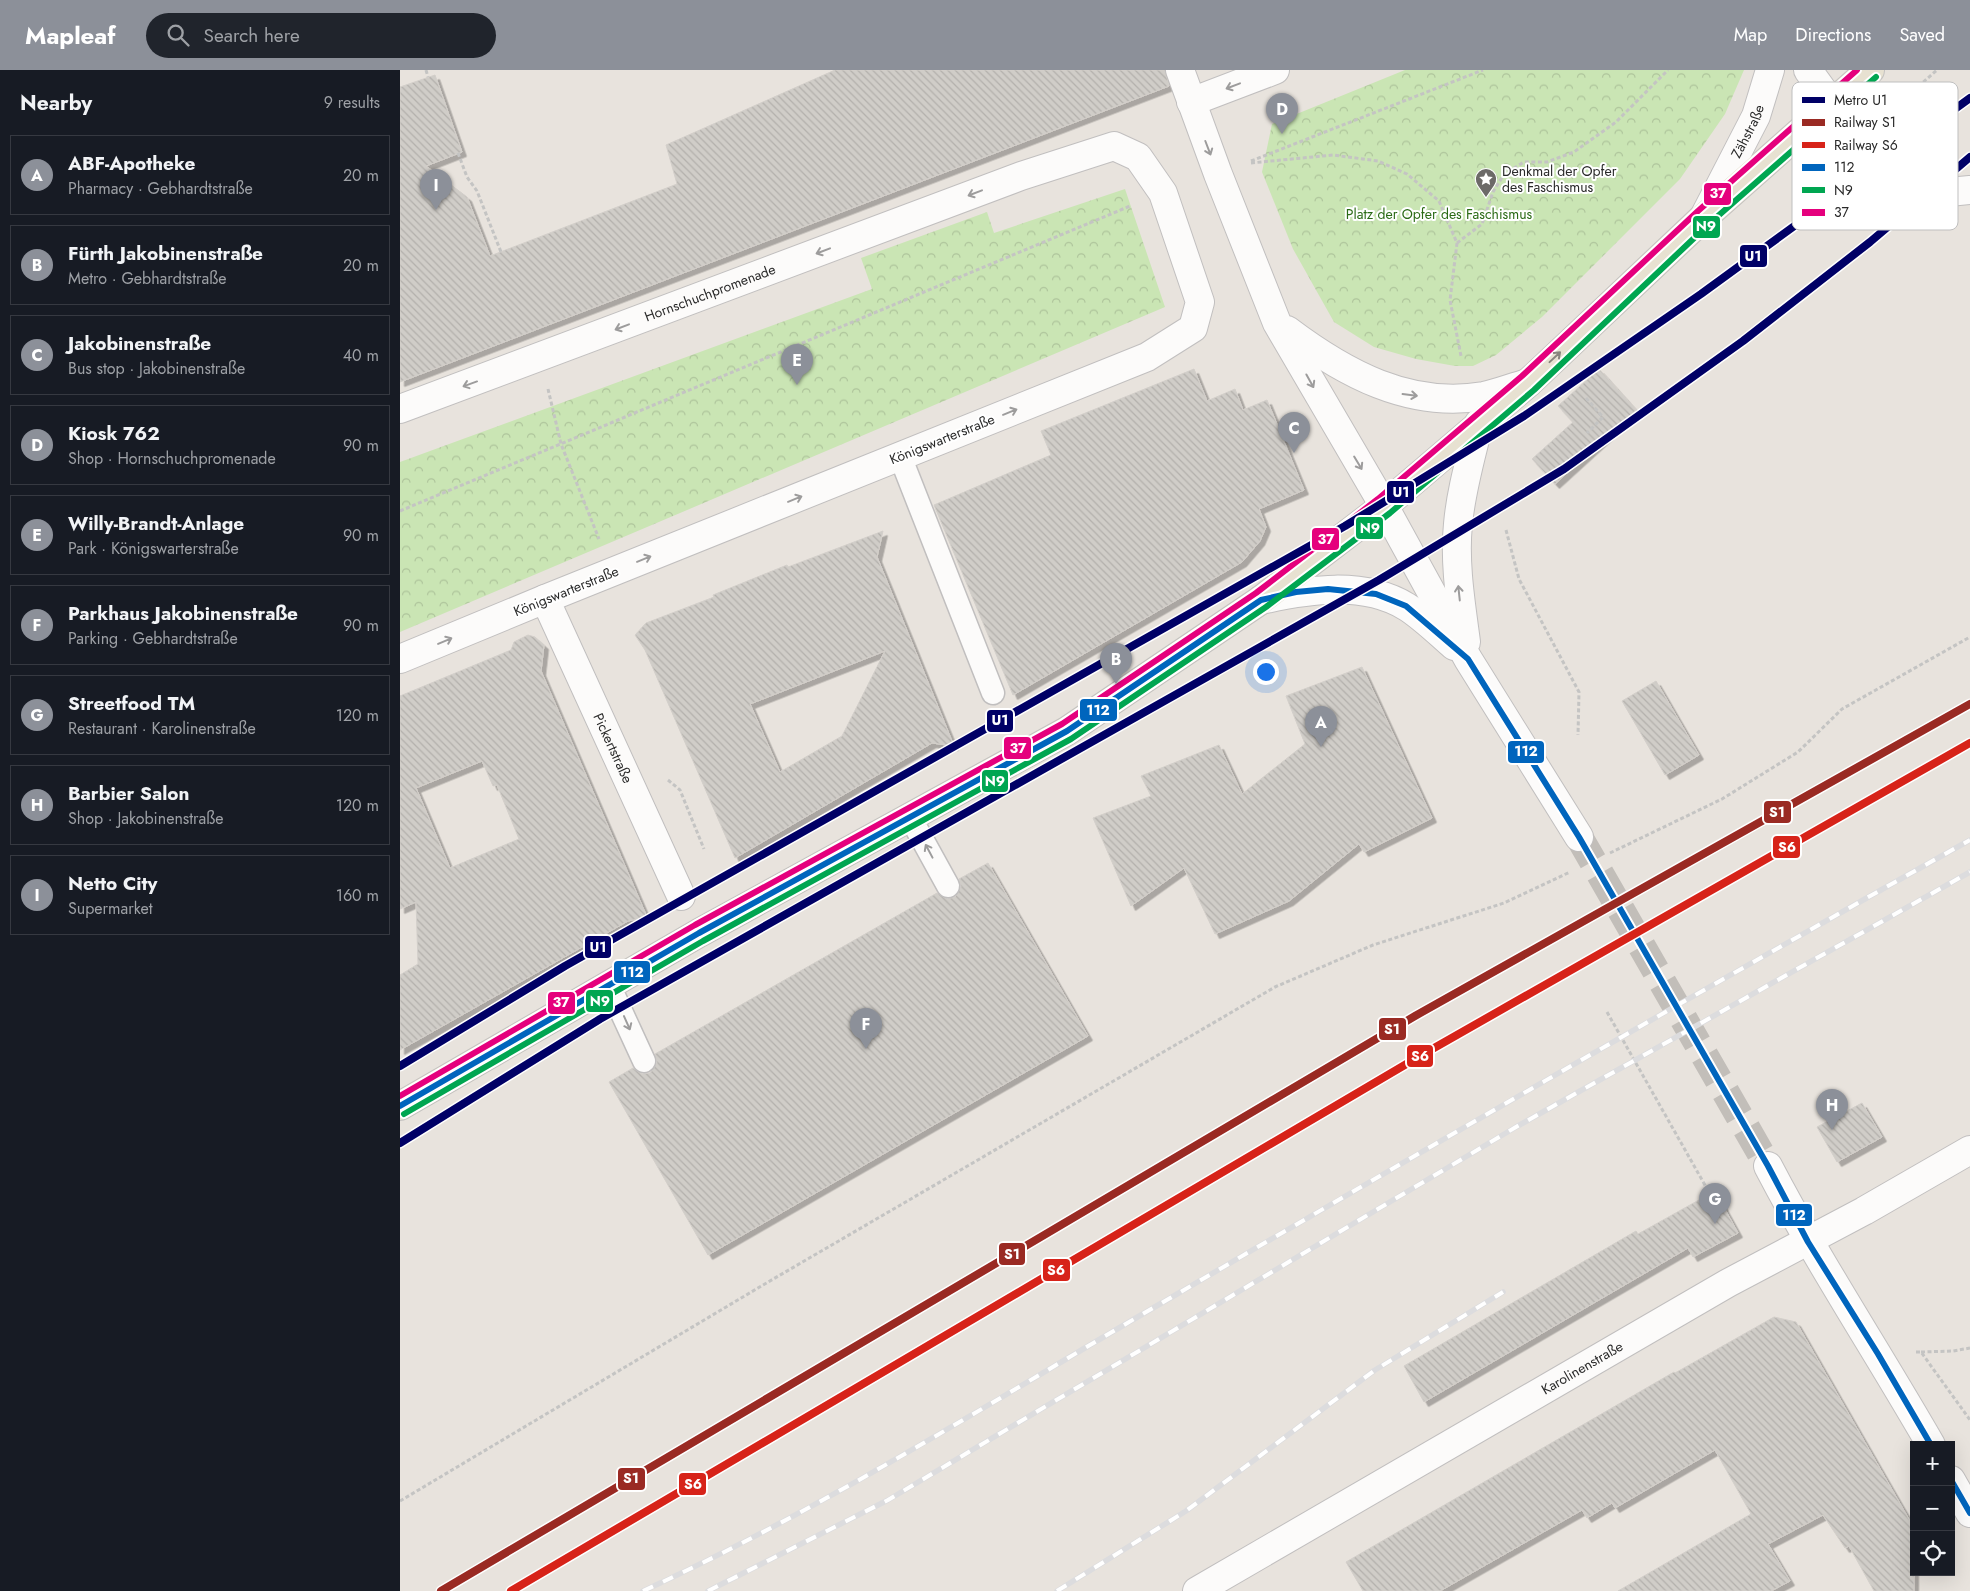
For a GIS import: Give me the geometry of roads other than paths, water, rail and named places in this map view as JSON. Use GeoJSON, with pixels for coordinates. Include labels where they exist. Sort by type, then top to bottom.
{"type":"FeatureCollection","features":[{"type":"Feature","properties":{"kind":"main road"},"geometry":{"type":"LineString","coordinates":[[1855,82],[1870,70]]}},
{"type":"Feature","properties":{"kind":"main road"},"geometry":{"type":"LineString","coordinates":[[400,1106],[699,933],[1067,731],[1261,600],[1384,506],[1528,383],[1704,217],[1792,137]]}},
{"type":"Feature","properties":{"kind":"street"},"geometry":{"type":"LineString","coordinates":[[1180,70],[1278,323],[1384,506],[1468,659],[1579,837]]}},
{"type":"Feature","properties":{"kind":"street"},"geometry":{"type":"LineString","coordinates":[[1191,102],[1274,70]]}},
{"type":"Feature","properties":{"kind":"street","name":"Zähstraße"},"geometry":{"type":"LineString","coordinates":[[1704,217],[1756,116],[1770,70]]}},
{"type":"Feature","properties":{"kind":"street"},"geometry":{"type":"LineString","coordinates":[[1808,70],[1817,82]]}},
{"type":"Feature","properties":{"kind":"street","name":"Königswarterstraße"},"geometry":{"type":"LineString","coordinates":[[400,659],[1147,357],[1193,328],[1200,302],[1163,192],[1138,157],[1114,146],[1021,176]]}},
{"type":"Feature","properties":{"kind":"street","name":"Hornschuchpromenade"},"geometry":{"type":"LineString","coordinates":[[400,409],[1021,176]]}},
{"type":"Feature","properties":{"kind":"street"},"geometry":{"type":"LineString","coordinates":[[1278,323],[1320,355],[1343,368],[1401,394],[1439,398],[1484,396],[1528,383]]}},
{"type":"Feature","properties":{"kind":"street"},"geometry":{"type":"LineString","coordinates":[[1468,659],[1459,589],[1458,525],[1466,477],[1479,423]]}},
{"type":"Feature","properties":{"kind":"street"},"geometry":{"type":"LineString","coordinates":[[1261,600],[1296,592],[1328,589],[1376,594],[1406,606],[1468,659]]}},
{"type":"Feature","properties":{"kind":"street","name":"Pickertstraße"},"geometry":{"type":"LineString","coordinates":[[545,599],[681,896]]}},
{"type":"Feature","properties":{"kind":"street","name":"Karolinenstraße"},"geometry":{"type":"LineString","coordinates":[[1204,1589],[1728,1283],[1808,1242],[1970,1150]]}},
{"type":"Feature","properties":{"kind":"street"},"geometry":{"type":"LineString","coordinates":[[1768,1166],[1808,1242],[1878,1354],[1929,1441]]}},
{"type":"Feature","properties":{"kind":"street"},"geometry":{"type":"LineString","coordinates":[[1954,1486],[1970,1513]]}},
{"type":"Feature","properties":{"kind":"lane"},"geometry":{"type":"LineString","coordinates":[[900,456],[993,693]]}},
{"type":"Feature","properties":{"kind":"lane"},"geometry":{"type":"LineString","coordinates":[[910,817],[948,886]]}},
{"type":"Feature","properties":{"kind":"lane"},"geometry":{"type":"LineString","coordinates":[[609,985],[644,1061]]}},
{"type":"Feature","properties":{"kind":"tunnel"},"geometry":{"type":"LineString","coordinates":[[1579,837],[1768,1166]]}},
{"type":"Feature","properties":{"kind":"railway"},"geometry":{"type":"LineString","coordinates":[[643,1591],[779,1524],[845,1488],[1470,1124],[1970,840]]}},
{"type":"Feature","properties":{"kind":"railway"},"geometry":{"type":"LineString","coordinates":[[708,1591],[888,1500],[1516,1127],[1970,872]]}},
{"type":"Feature","properties":{"kind":"railway"},"geometry":{"type":"LineString","coordinates":[[1057,1591],[1186,1511],[1375,1370],[1503,1292]]}},
{"type":"Feature","properties":{"kind":"metro line","name":"U1"},"geometry":{"type":"LineString","coordinates":[[1958,107],[1970,98]]}},
{"type":"Feature","properties":{"kind":"metro line","name":"U1"},"geometry":{"type":"LineString","coordinates":[[1958,167],[1970,157]]}},
{"type":"Feature","properties":{"kind":"metro line","name":"U1"},"geometry":{"type":"LineString","coordinates":[[400,1066],[565,966],[1345,526],[1524,416],[1701,294],[1792,228]]}},
{"type":"Feature","properties":{"kind":"metro line","name":"U1"},"geometry":{"type":"LineString","coordinates":[[400,1143],[600,1019],[1379,580],[1564,469],[1743,341],[1884,230]]}},
{"type":"Feature","properties":{"kind":"rail line","name":"S1"},"geometry":{"type":"LineString","coordinates":[[441,1591],[1415,1016],[1970,704]]}},
{"type":"Feature","properties":{"kind":"rail line","name":"S6"},"geometry":{"type":"LineString","coordinates":[[511,1591],[1420,1056],[1970,743]]}},
{"type":"Feature","properties":{"kind":"place","name":"Kiosk 762"},"geometry":{"type":"Point","coordinates":[1282,134]}},
{"type":"Feature","properties":{"kind":"place","name":"Denkmal der Opfer des Faschismus"},"geometry":{"type":"Point","coordinates":[1486,198]}},
{"type":"Feature","properties":{"kind":"place","name":"Netto City"},"geometry":{"type":"Point","coordinates":[436,210]}},
{"type":"Feature","properties":{"kind":"place","name":"Willy-Brandt-Anlage"},"geometry":{"type":"Point","coordinates":[797,385]}},
{"type":"Feature","properties":{"kind":"place","name":"Jakobinenstraße"},"geometry":{"type":"Point","coordinates":[1294,453]}},
{"type":"Feature","properties":{"kind":"place","name":"Fürth Jakobinenstraße"},"geometry":{"type":"Point","coordinates":[1116,684]}},
{"type":"Feature","properties":{"kind":"place","name":"ABF-Apotheke"},"geometry":{"type":"Point","coordinates":[1321,747]}},
{"type":"Feature","properties":{"kind":"place","name":"Parkhaus Jakobinenstraße"},"geometry":{"type":"Point","coordinates":[866,1049]}},
{"type":"Feature","properties":{"kind":"place","name":"Barbier Salon"},"geometry":{"type":"Point","coordinates":[1832,1130]}},
{"type":"Feature","properties":{"kind":"place","name":"Streetfood TM"},"geometry":{"type":"Point","coordinates":[1715,1224]}},
{"type":"Feature","properties":{"kind":"park label","name":"Platz der Opfer des Faschismus"},"geometry":{"type":"Point","coordinates":[1439,214]}}]}
